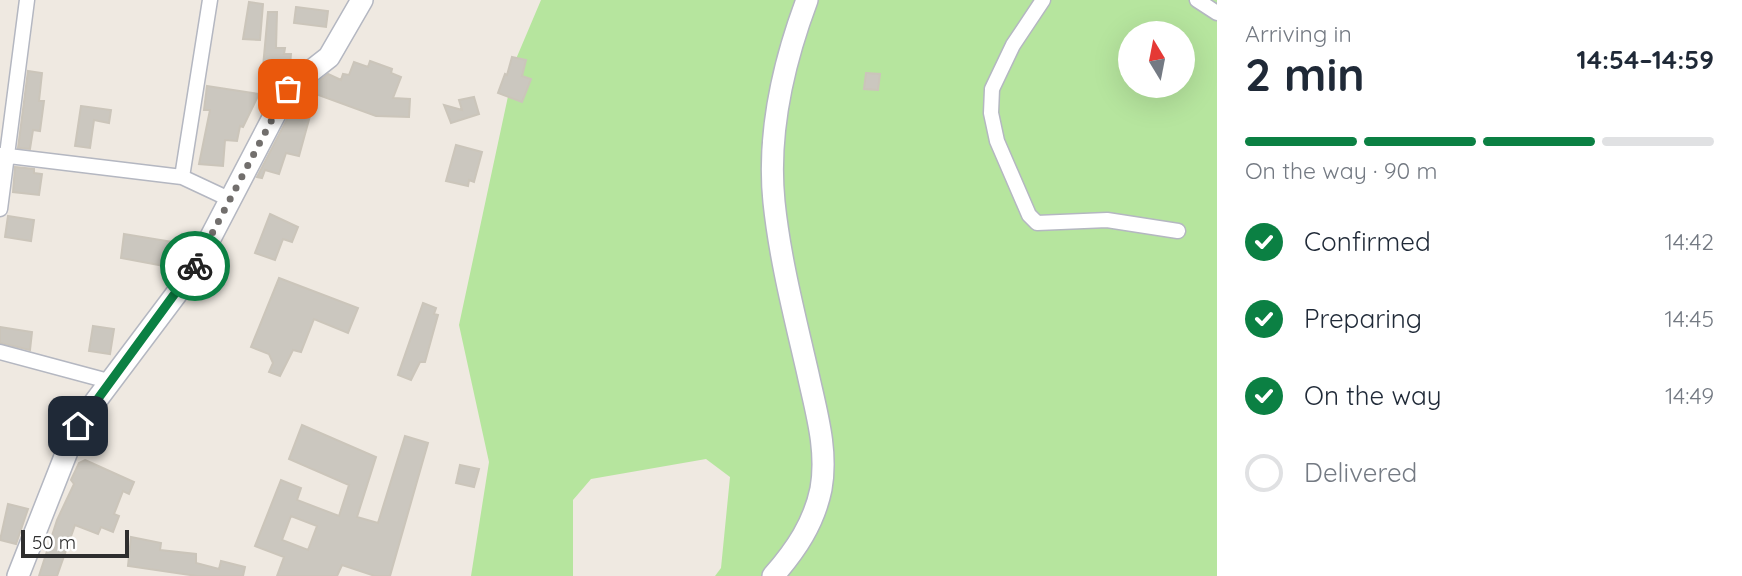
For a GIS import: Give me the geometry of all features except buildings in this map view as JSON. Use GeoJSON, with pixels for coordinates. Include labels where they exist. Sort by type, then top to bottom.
{"type":"FeatureCollection","features":[{"type":"Feature","properties":{"kind":"street"},"geometry":{"type":"LineString","coordinates":[[0,209],[4,156],[27,0]]}},
{"type":"Feature","properties":{"kind":"street"},"geometry":{"type":"LineString","coordinates":[[182,177],[210,0]]}},
{"type":"Feature","properties":{"kind":"street"},"geometry":{"type":"LineString","coordinates":[[773,576],[803,536],[815,510],[824,464],[817,414],[779,243],[774,199],[777,105],[792,41],[807,0]]}},
{"type":"Feature","properties":{"kind":"street"},"geometry":{"type":"LineString","coordinates":[[1042,0],[1037,12],[1013,45],[992,89],[991,113],[997,141],[1029,215],[1037,223],[1107,220],[1178,231]]}},
{"type":"Feature","properties":{"kind":"street"},"geometry":{"type":"LineString","coordinates":[[1198,0],[1217,13]]}},
{"type":"Feature","properties":{"kind":"street"},"geometry":{"type":"LineString","coordinates":[[18,576],[78,426],[192,273],[288,89],[329,57],[357,2]]}},
{"type":"Feature","properties":{"kind":"street"},"geometry":{"type":"LineString","coordinates":[[4,156],[182,177],[229,200]]}},
{"type":"Feature","properties":{"kind":"street"},"geometry":{"type":"LineString","coordinates":[[0,352],[112,382]]}},
{"type":"Feature","properties":{"kind":"green space"},"geometry":{"type":"Polygon","coordinates":[[[541,0],[1217,0],[1217,576],[715,576],[721,568],[730,477],[706,459],[591,479],[573,500],[573,576],[471,576],[489,462],[459,325],[516,59],[541,0]]]}},
{"type":"Feature","properties":{"kind":"way so far"},"geometry":{"type":"LineString","coordinates":[[195,266],[288,89]]}},
{"type":"Feature","properties":{"kind":"route"},"geometry":{"type":"LineString","coordinates":[[78,426],[195,266]]}}]}
